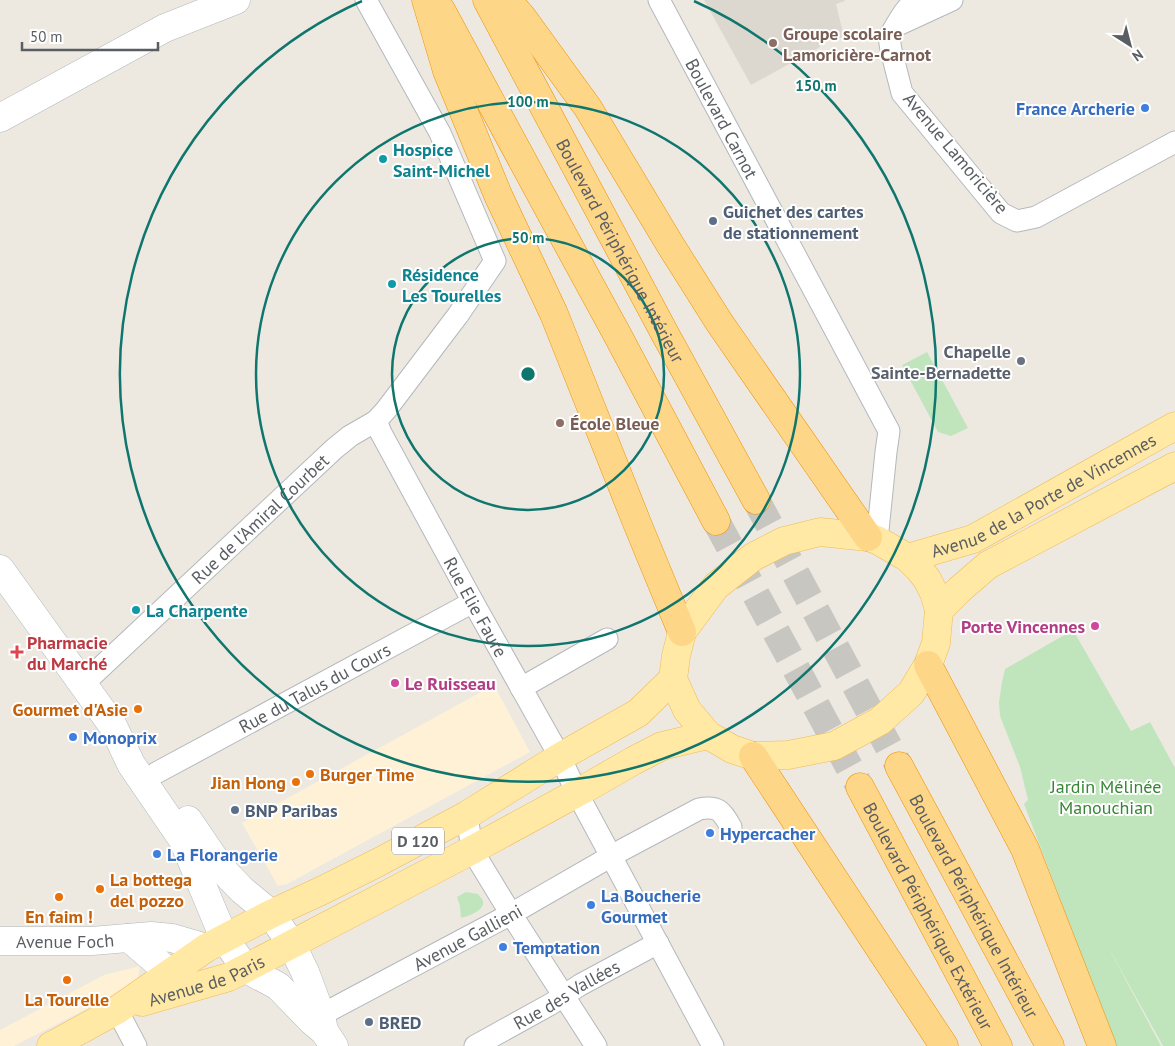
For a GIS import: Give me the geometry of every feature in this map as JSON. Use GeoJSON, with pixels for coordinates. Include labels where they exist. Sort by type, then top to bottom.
{"type":"FeatureCollection","features":[{"type":"Feature","properties":{"kind":"highway"},"geometry":{"type":"LineString","coordinates":[[426,0],[454,88],[498,195],[554,314],[682,632]]}},
{"type":"Feature","properties":{"kind":"highway"},"geometry":{"type":"LineString","coordinates":[[436,0],[716,521]]}},
{"type":"Feature","properties":{"kind":"highway","name":"Boulevard Périphérique Intérieur"},"geometry":{"type":"LineString","coordinates":[[487,0],[659,323],[756,500]]}},
{"type":"Feature","properties":{"kind":"highway"},"geometry":{"type":"LineString","coordinates":[[507,0],[522,17],[588,108],[719,322],[873,539]]}},
{"type":"Feature","properties":{"kind":"highway"},"geometry":{"type":"LineString","coordinates":[[928,665],[1025,849],[1102,1046]]}},
{"type":"Feature","properties":{"kind":"highway"},"geometry":{"type":"LineString","coordinates":[[753,756],[944,1046]]}},
{"type":"Feature","properties":{"kind":"highway","name":"Boulevard Périphérique Intérieur"},"geometry":{"type":"LineString","coordinates":[[899,766],[1050,1046]]}},
{"type":"Feature","properties":{"kind":"highway","name":"Boulevard Périphérique Extérieur"},"geometry":{"type":"LineString","coordinates":[[860,787],[998,1046]]}},
{"type":"Feature","properties":{"kind":"main road"},"geometry":{"type":"LineString","coordinates":[[165,28],[202,0]]}},
{"type":"Feature","properties":{"kind":"main road"},"geometry":{"type":"LineString","coordinates":[[0,118],[165,28],[236,0]]}},
{"type":"Feature","properties":{"kind":"main road","name":"Avenue de la Porte de Vincennes"},"geometry":{"type":"LineString","coordinates":[[908,558],[974,539],[1175,426]]}},
{"type":"Feature","properties":{"kind":"main road","name":"Avenue de la Porte de Vincennes"},"geometry":{"type":"LineString","coordinates":[[939,610],[988,565],[1175,466]]}},
{"type":"Feature","properties":{"kind":"main road"},"geometry":{"type":"LineString","coordinates":[[820,532],[873,539],[908,558],[918,568],[927,579],[934,593],[939,610],[936,643],[928,665],[911,693],[880,721],[834,746],[788,755],[753,756],[732,749],[708,735],[687,710],[673,679],[682,632],[716,586],[753,557],[784,541],[820,532]]}},
{"type":"Feature","properties":{"kind":"main road"},"geometry":{"type":"LineString","coordinates":[[0,569],[113,726],[132,764],[183,840],[197,870],[215,943],[246,969],[278,986],[306,1015],[327,1031]]}},
{"type":"Feature","properties":{"kind":"main road","name":"D 120"},"geometry":{"type":"LineString","coordinates":[[271,914],[371,866],[466,814],[560,757],[638,713],[673,679]]}},
{"type":"Feature","properties":{"kind":"main road"},"geometry":{"type":"LineString","coordinates":[[113,726],[144,755],[220,867],[242,890],[271,914],[292,945],[327,1031]]}},
{"type":"Feature","properties":{"kind":"main road","name":"D 120"},"geometry":{"type":"LineString","coordinates":[[292,945],[578,793],[662,746],[708,735]]}},
{"type":"Feature","properties":{"kind":"main road","name":"Avenue de Paris"},"geometry":{"type":"LineString","coordinates":[[51,1046],[117,1010],[177,981],[215,943],[271,914]]}},
{"type":"Feature","properties":{"kind":"main road","name":"Avenue Foch"},"geometry":{"type":"LineString","coordinates":[[0,941],[92,941],[151,936],[215,943]]}},
{"type":"Feature","properties":{"kind":"main road","name":"Avenue Foch"},"geometry":{"type":"LineString","coordinates":[[129,938],[177,981]]}},
{"type":"Feature","properties":{"kind":"main road","name":"Avenue de Paris"},"geometry":{"type":"LineString","coordinates":[[177,981],[229,977],[292,945]]}},
{"type":"Feature","properties":{"kind":"street","name":"Rue de l'Amiral Courbet"},"geometry":{"type":"LineString","coordinates":[[83,684],[334,449],[350,436],[376,420],[386,410],[458,315],[495,261],[440,133],[366,0]]}},
{"type":"Feature","properties":{"kind":"street","name":"Boulevard Carnot"},"geometry":{"type":"LineString","coordinates":[[659,0],[889,431],[873,539]]}},
{"type":"Feature","properties":{"kind":"street","name":"Avenue Lamoricière"},"geometry":{"type":"LineString","coordinates":[[917,0],[906,11],[889,37],[902,94],[1001,213],[1017,221],[1036,217],[1175,142]]}},
{"type":"Feature","properties":{"kind":"street"},"geometry":{"type":"LineString","coordinates":[[898,25],[952,0]]}},
{"type":"Feature","properties":{"kind":"street","name":"Rue Elie Faure"},"geometry":{"type":"LineString","coordinates":[[376,420],[472,602],[560,757],[713,1046]]}},
{"type":"Feature","properties":{"kind":"street","name":"Rue du Talus du Cours"},"geometry":{"type":"LineString","coordinates":[[156,773],[472,602]]}},
{"type":"Feature","properties":{"kind":"street"},"geometry":{"type":"LineString","coordinates":[[521,688],[607,639]]}},
{"type":"Feature","properties":{"kind":"street"},"geometry":{"type":"LineString","coordinates":[[612,856],[700,809],[708,807],[716,808],[722,812],[731,827]]}},
{"type":"Feature","properties":{"kind":"street"},"geometry":{"type":"LineString","coordinates":[[466,814],[472,850],[596,1046]]}},
{"type":"Feature","properties":{"kind":"street","name":"Avenue Gallieni"},"geometry":{"type":"LineString","coordinates":[[327,1031],[511,914],[612,856]]}},
{"type":"Feature","properties":{"kind":"street","name":"Rue des Vallées"},"geometry":{"type":"LineString","coordinates":[[475,1046],[580,985],[658,943]]}},
{"type":"Feature","properties":{"kind":"street"},"geometry":{"type":"LineString","coordinates":[[117,1010],[136,1046]]}},
{"type":"Feature","properties":{"kind":"shaded area","name":"Groupe scolaire Lamoricière-Carnot"},"geometry":{"type":"Polygon","coordinates":[[[704,0],[844,0],[836,4],[844,37],[819,42],[820,47],[751,85],[704,0]]]}},
{"type":"Feature","properties":{"kind":"shaded area"},"geometry":{"type":"Polygon","coordinates":[[[494,685],[530,752],[287,884],[278,886],[242,823],[494,685]]]}},
{"type":"Feature","properties":{"kind":"shaded area"},"geometry":{"type":"Polygon","coordinates":[[[140,966],[137,983],[14,1046],[0,1046],[0,1030],[104,975],[140,966]]]}},
{"type":"Feature","properties":{"kind":"green space"},"geometry":{"type":"Polygon","coordinates":[[[927,352],[968,428],[951,436],[938,432],[902,365],[927,352]]]}},
{"type":"Feature","properties":{"kind":"green space","name":"Jardin Mélinée Manouchian"},"geometry":{"type":"Polygon","coordinates":[[[1073,630],[1131,731],[1150,722],[1175,768],[1175,1046],[1163,1046],[1106,943],[1161,1046],[1116,1046],[1024,804],[1028,800],[1020,767],[1000,716],[999,702],[1005,669],[1073,630]]]}},
{"type":"Feature","properties":{"kind":"green space"},"geometry":{"type":"Polygon","coordinates":[[[466,892],[478,894],[483,900],[483,905],[479,910],[461,918],[457,897],[466,892]]]}},
{"type":"Feature","properties":{"kind":"tunnel"},"geometry":{"type":"LineString","coordinates":[[756,500],[899,766]]}},
{"type":"Feature","properties":{"kind":"tunnel"},"geometry":{"type":"LineString","coordinates":[[716,521],[860,787]]}},
{"type":"Feature","properties":{"kind":"place","name":"Groupe scolaire Lamoricière-Carnot"},"geometry":{"type":"Point","coordinates":[773,43]}},
{"type":"Feature","properties":{"kind":"place","name":"France Archerie"},"geometry":{"type":"Point","coordinates":[1145,108]}},
{"type":"Feature","properties":{"kind":"place","name":"Hospice Saint-Michel"},"geometry":{"type":"Point","coordinates":[383,159]}},
{"type":"Feature","properties":{"kind":"place","name":"Guichet des cartes de stationnement"},"geometry":{"type":"Point","coordinates":[713,221]}},
{"type":"Feature","properties":{"kind":"place","name":"Résidence Les Tourelles"},"geometry":{"type":"Point","coordinates":[392,284]}},
{"type":"Feature","properties":{"kind":"place","name":"Chapelle Sainte-Bernadette"},"geometry":{"type":"Point","coordinates":[1021,361]}},
{"type":"Feature","properties":{"kind":"place","name":"École Bleue"},"geometry":{"type":"Point","coordinates":[560,423]}},
{"type":"Feature","properties":{"kind":"place","name":"La Charpente"},"geometry":{"type":"Point","coordinates":[136,610]}},
{"type":"Feature","properties":{"kind":"place","name":"Porte Vincennes"},"geometry":{"type":"Point","coordinates":[1095,626]}},
{"type":"Feature","properties":{"kind":"place","name":"Pharmacie du Marché"},"geometry":{"type":"Point","coordinates":[17,652]}},
{"type":"Feature","properties":{"kind":"place","name":"Le Ruisseau"},"geometry":{"type":"Point","coordinates":[395,683]}},
{"type":"Feature","properties":{"kind":"place","name":"Gourmet d'Asie"},"geometry":{"type":"Point","coordinates":[138,709]}},
{"type":"Feature","properties":{"kind":"place","name":"Monoprix"},"geometry":{"type":"Point","coordinates":[73,737]}},
{"type":"Feature","properties":{"kind":"place","name":"Burger Time"},"geometry":{"type":"Point","coordinates":[310,774]}},
{"type":"Feature","properties":{"kind":"place","name":"Jian Hong"},"geometry":{"type":"Point","coordinates":[296,782]}},
{"type":"Feature","properties":{"kind":"place","name":"BNP Paribas"},"geometry":{"type":"Point","coordinates":[235,810]}},
{"type":"Feature","properties":{"kind":"place","name":"Hypercacher"},"geometry":{"type":"Point","coordinates":[710,833]}},
{"type":"Feature","properties":{"kind":"place","name":"La Florangerie"},"geometry":{"type":"Point","coordinates":[157,854]}},
{"type":"Feature","properties":{"kind":"place","name":"La bottega del pozzo"},"geometry":{"type":"Point","coordinates":[100,889]}},
{"type":"Feature","properties":{"kind":"place","name":"En faim !"},"geometry":{"type":"Point","coordinates":[59,897]}},
{"type":"Feature","properties":{"kind":"place","name":"La Boucherie Gourmet"},"geometry":{"type":"Point","coordinates":[591,905]}},
{"type":"Feature","properties":{"kind":"place","name":"Temptation"},"geometry":{"type":"Point","coordinates":[503,947]}},
{"type":"Feature","properties":{"kind":"place","name":"La Tourelle"},"geometry":{"type":"Point","coordinates":[67,980]}},
{"type":"Feature","properties":{"kind":"place","name":"BRED"},"geometry":{"type":"Point","coordinates":[369,1022]}}]}
